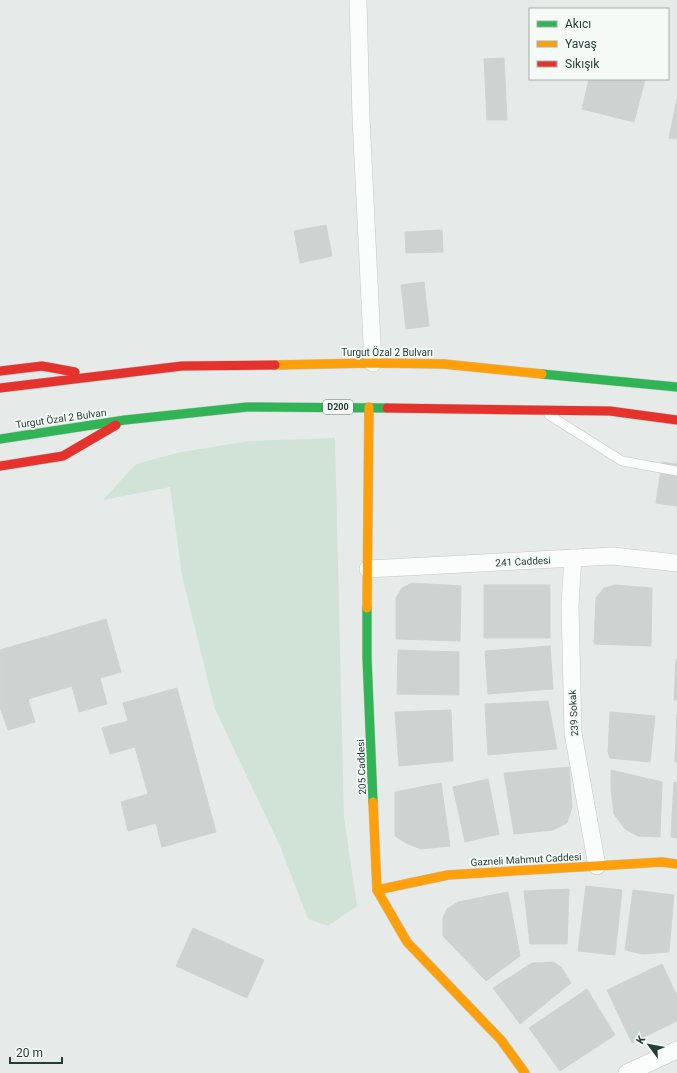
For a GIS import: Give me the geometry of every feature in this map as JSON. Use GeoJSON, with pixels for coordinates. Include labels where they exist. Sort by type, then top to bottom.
{"type":"FeatureCollection","features":[{"type":"Feature","properties":{"kind":"main road","name":"Turgut Özal 2 Bulvarı"},"geometry":{"type":"LineString","coordinates":[[0,388],[182,366],[373,362],[444,364],[677,387]]}},
{"type":"Feature","properties":{"kind":"main road","name":"Turgut Özal 2 Bulvarı"},"geometry":{"type":"LineString","coordinates":[[0,371],[42,366],[96,377]]}},
{"type":"Feature","properties":{"kind":"main road","name":"Turgut Özal 2 Bulvarı"},"geometry":{"type":"LineString","coordinates":[[0,438],[125,420],[247,407],[369,407],[610,411],[677,420]]}},
{"type":"Feature","properties":{"kind":"main road","name":"205 Caddesi"},"geometry":{"type":"LineString","coordinates":[[369,407],[367,658],[377,890],[407,942],[501,1040],[525,1073]]}},
{"type":"Feature","properties":{"kind":"main road","name":"Turgut Özal 2 Bulvarı"},"geometry":{"type":"LineString","coordinates":[[0,466],[62,456],[125,420]]}},
{"type":"Feature","properties":{"kind":"main road","name":"Gazneli Mahmut Caddesi"},"geometry":{"type":"LineString","coordinates":[[377,890],[448,875],[662,862],[677,864]]}},
{"type":"Feature","properties":{"kind":"street"},"geometry":{"type":"LineString","coordinates":[[358,0],[361,118],[373,362]]}},
{"type":"Feature","properties":{"kind":"street","name":"241 Caddesi"},"geometry":{"type":"LineString","coordinates":[[368,569],[613,556],[677,564]]}},
{"type":"Feature","properties":{"kind":"street","name":"239 Sokak"},"geometry":{"type":"LineString","coordinates":[[573,558],[570,605],[573,733],[597,866]]}},
{"type":"Feature","properties":{"kind":"street"},"geometry":{"type":"LineString","coordinates":[[627,1073],[677,1050]]}},
{"type":"Feature","properties":{"kind":"lane"},"geometry":{"type":"LineString","coordinates":[[540,410],[622,461],[677,471]]}},
{"type":"Feature","properties":{"kind":"green space"},"geometry":{"type":"Polygon","coordinates":[[[335,438],[344,817],[357,906],[328,926],[308,919],[280,846],[215,709],[182,576],[170,487],[103,500],[136,464],[181,452],[249,441],[335,438]]]}},
{"type":"Feature","properties":{"kind":"building"},"geometry":{"type":"Polygon","coordinates":[[[504,58],[507,120],[487,120],[484,59],[504,58]]]}},
{"type":"Feature","properties":{"kind":"building"},"geometry":{"type":"Polygon","coordinates":[[[589,80],[645,80],[634,122],[582,109],[589,80]]]}},
{"type":"Feature","properties":{"kind":"building"},"geometry":{"type":"Polygon","coordinates":[[[677,99],[677,139],[669,138],[677,99]]]}},
{"type":"Feature","properties":{"kind":"building"},"geometry":{"type":"Polygon","coordinates":[[[326,225],[332,256],[300,263],[294,231],[326,225]]]}},
{"type":"Feature","properties":{"kind":"building"},"geometry":{"type":"Polygon","coordinates":[[[442,230],[443,252],[406,253],[405,232],[442,230]]]}},
{"type":"Feature","properties":{"kind":"building"},"geometry":{"type":"Polygon","coordinates":[[[424,282],[429,326],[406,329],[401,285],[424,282]]]}},
{"type":"Feature","properties":{"kind":"building"},"geometry":{"type":"Polygon","coordinates":[[[662,462],[677,464],[677,506],[656,503],[662,462]]]}},
{"type":"Feature","properties":{"kind":"building"},"geometry":{"type":"Polygon","coordinates":[[[412,583],[461,586],[460,641],[396,639],[396,598],[402,588],[412,583]]]}},
{"type":"Feature","properties":{"kind":"building"},"geometry":{"type":"Polygon","coordinates":[[[484,585],[550,585],[550,638],[484,638],[484,585]]]}},
{"type":"Feature","properties":{"kind":"building"},"geometry":{"type":"Polygon","coordinates":[[[615,585],[652,588],[651,646],[594,644],[596,598],[604,588],[615,585]]]}},
{"type":"Feature","properties":{"kind":"building"},"geometry":{"type":"Polygon","coordinates":[[[106,619],[121,672],[100,678],[107,704],[79,712],[72,686],[28,699],[35,722],[8,730],[0,707],[0,650],[106,619]]]}},
{"type":"Feature","properties":{"kind":"building"},"geometry":{"type":"Polygon","coordinates":[[[550,646],[553,689],[488,694],[485,651],[550,646]]]}},
{"type":"Feature","properties":{"kind":"building"},"geometry":{"type":"Polygon","coordinates":[[[398,650],[459,652],[459,695],[397,694],[398,650]]]}},
{"type":"Feature","properties":{"kind":"building"},"geometry":{"type":"Polygon","coordinates":[[[676,659],[677,700],[674,700],[676,659]]]}},
{"type":"Feature","properties":{"kind":"building"},"geometry":{"type":"Polygon","coordinates":[[[177,688],[216,832],[162,847],[156,823],[128,831],[121,802],[148,794],[135,747],[110,754],[102,728],[128,721],[123,703],[177,688]]]}},
{"type":"Feature","properties":{"kind":"building"},"geometry":{"type":"Polygon","coordinates":[[[548,701],[557,749],[488,755],[485,704],[548,701]]]}},
{"type":"Feature","properties":{"kind":"building"},"geometry":{"type":"Polygon","coordinates":[[[451,710],[453,761],[399,766],[395,712],[451,710]]]}},
{"type":"Feature","properties":{"kind":"building"},"geometry":{"type":"Polygon","coordinates":[[[610,712],[655,716],[650,762],[610,758],[608,752],[610,712]]]}},
{"type":"Feature","properties":{"kind":"building"},"geometry":{"type":"Polygon","coordinates":[[[677,714],[677,762],[675,762],[677,714]]]}},
{"type":"Feature","properties":{"kind":"building"},"geometry":{"type":"Polygon","coordinates":[[[569,767],[572,807],[567,823],[553,830],[514,834],[504,773],[569,767]]]}},
{"type":"Feature","properties":{"kind":"building"},"geometry":{"type":"Polygon","coordinates":[[[611,770],[662,782],[660,837],[638,836],[625,829],[614,814],[611,789],[611,770]]]}},
{"type":"Feature","properties":{"kind":"building"},"geometry":{"type":"Polygon","coordinates":[[[488,779],[499,834],[465,842],[453,787],[488,779]]]}},
{"type":"Feature","properties":{"kind":"building"},"geometry":{"type":"Polygon","coordinates":[[[674,782],[677,783],[677,838],[671,837],[674,782]]]}},
{"type":"Feature","properties":{"kind":"building"},"geometry":{"type":"Polygon","coordinates":[[[441,783],[450,846],[421,849],[406,843],[395,836],[395,792],[441,783]]]}},
{"type":"Feature","properties":{"kind":"building"},"geometry":{"type":"Polygon","coordinates":[[[586,886],[622,890],[615,955],[578,951],[586,886]]]}},
{"type":"Feature","properties":{"kind":"building"},"geometry":{"type":"Polygon","coordinates":[[[569,889],[567,944],[530,944],[524,891],[569,889]]]}},
{"type":"Feature","properties":{"kind":"building"},"geometry":{"type":"Polygon","coordinates":[[[633,890],[674,895],[669,952],[642,954],[625,950],[633,890]]]}},
{"type":"Feature","properties":{"kind":"building"},"geometry":{"type":"Polygon","coordinates":[[[508,892],[520,956],[486,981],[443,936],[443,918],[447,909],[458,902],[508,892]]]}},
{"type":"Feature","properties":{"kind":"building"},"geometry":{"type":"Polygon","coordinates":[[[193,928],[264,960],[247,998],[176,966],[193,928]]]}},
{"type":"Feature","properties":{"kind":"building"},"geometry":{"type":"Polygon","coordinates":[[[553,962],[561,967],[571,983],[520,1024],[493,988],[532,963],[553,962]]]}},
{"type":"Feature","properties":{"kind":"building"},"geometry":{"type":"Polygon","coordinates":[[[662,964],[677,996],[677,1021],[632,1043],[607,990],[662,964]]]}},
{"type":"Feature","properties":{"kind":"building"},"geometry":{"type":"Polygon","coordinates":[[[587,989],[615,1035],[560,1071],[529,1028],[587,989]]]}},
{"type":"Feature","properties":{"kind":"traffic: fast"},"geometry":{"type":"LineString","coordinates":[[542,374],[677,387]]}},
{"type":"Feature","properties":{"kind":"traffic: fast"},"geometry":{"type":"LineString","coordinates":[[0,439],[125,420],[247,407],[387,408]]}},
{"type":"Feature","properties":{"kind":"traffic: fast"},"geometry":{"type":"LineString","coordinates":[[367,608],[367,658],[373,802]]}},
{"type":"Feature","properties":{"kind":"traffic: slow"},"geometry":{"type":"LineString","coordinates":[[275,365],[373,363],[444,364],[542,374]]}},
{"type":"Feature","properties":{"kind":"traffic: slow"},"geometry":{"type":"LineString","coordinates":[[367,608],[369,407]]}},
{"type":"Feature","properties":{"kind":"traffic: slow"},"geometry":{"type":"LineString","coordinates":[[373,802],[377,890],[407,942],[501,1040],[525,1073]]}},
{"type":"Feature","properties":{"kind":"traffic: slow"},"geometry":{"type":"LineString","coordinates":[[377,890],[448,875],[662,862],[677,864]]}},
{"type":"Feature","properties":{"kind":"traffic: jam"},"geometry":{"type":"LineString","coordinates":[[0,388],[182,366],[275,365]]}},
{"type":"Feature","properties":{"kind":"traffic: jam"},"geometry":{"type":"LineString","coordinates":[[0,371],[42,366],[75,372]]}},
{"type":"Feature","properties":{"kind":"traffic: jam"},"geometry":{"type":"LineString","coordinates":[[387,408],[610,411],[677,420]]}},
{"type":"Feature","properties":{"kind":"traffic: jam"},"geometry":{"type":"LineString","coordinates":[[0,466],[63,456],[116,425]]}}]}
